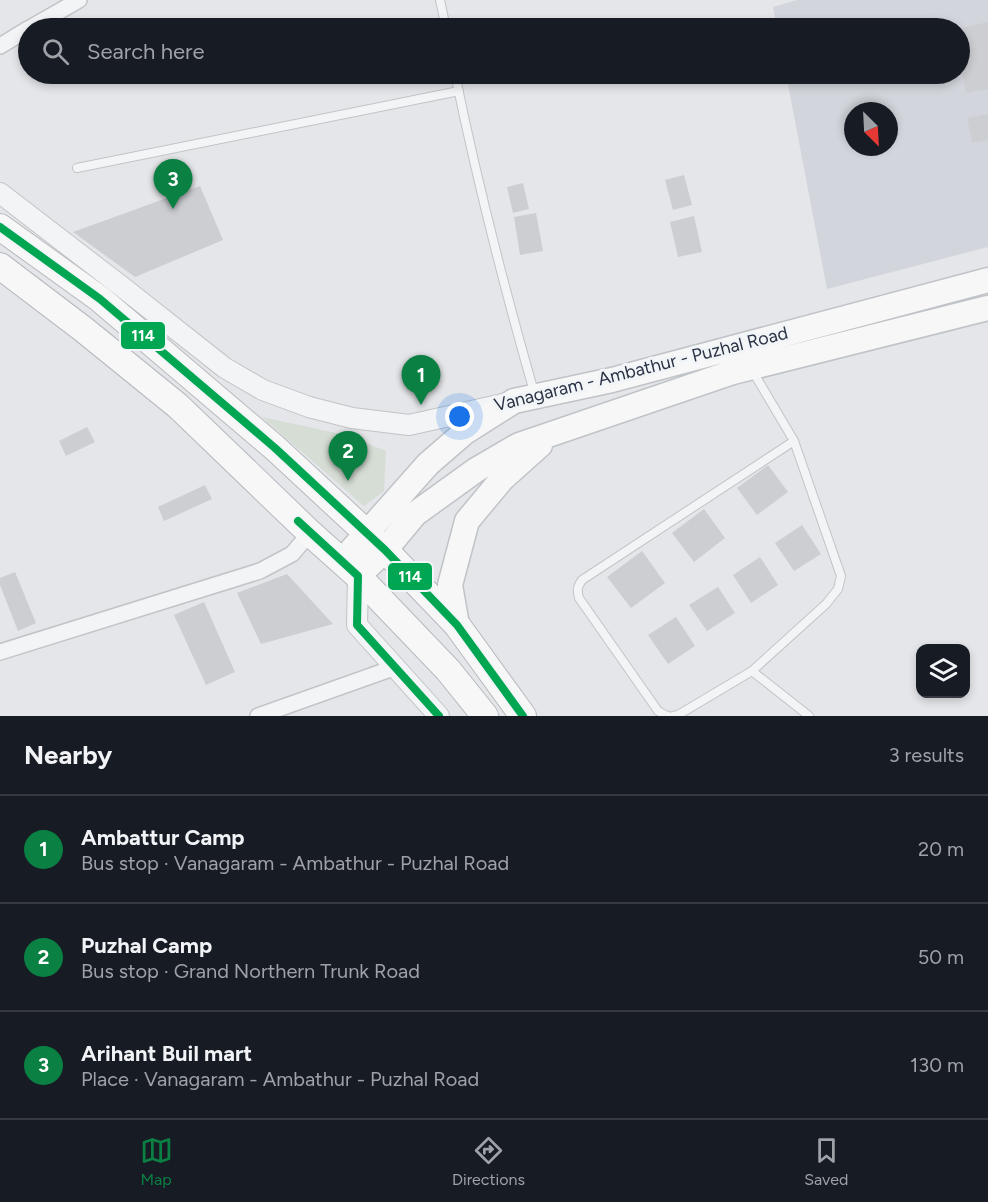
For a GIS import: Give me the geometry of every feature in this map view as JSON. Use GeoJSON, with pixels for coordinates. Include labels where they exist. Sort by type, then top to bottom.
{"type":"FeatureCollection","features":[{"type":"Feature","properties":{"kind":"highway"},"geometry":{"type":"LineString","coordinates":[[0,227],[100,299],[276,448],[376,542],[457,625],[523,716]]}},
{"type":"Feature","properties":{"kind":"highway"},"geometry":{"type":"LineString","coordinates":[[0,266],[178,406],[350,569],[448,670],[484,716]]}},
{"type":"Feature","properties":{"kind":"main road","name":"Vanagaram - Ambathur - Puzhal Road"},"geometry":{"type":"LineString","coordinates":[[525,399],[612,380],[988,280]]}},
{"type":"Feature","properties":{"kind":"main road"},"geometry":{"type":"LineString","coordinates":[[376,542],[476,470],[519,445],[733,372],[988,308]]}},
{"type":"Feature","properties":{"kind":"main road"},"geometry":{"type":"LineString","coordinates":[[350,569],[376,542],[428,464],[465,432],[525,399]]}},
{"type":"Feature","properties":{"kind":"main road"},"geometry":{"type":"LineString","coordinates":[[457,625],[450,585],[467,521],[502,479],[535,448],[556,433]]}},
{"type":"Feature","properties":{"kind":"street"},"geometry":{"type":"LineString","coordinates":[[48,18],[79,0]]}},
{"type":"Feature","properties":{"kind":"street"},"geometry":{"type":"LineString","coordinates":[[0,46],[18,35]]}},
{"type":"Feature","properties":{"kind":"street","name":"Vanagaram - Ambathur - Puzhal Road"},"geometry":{"type":"LineString","coordinates":[[0,193],[225,368],[263,390],[309,407],[352,418],[409,425],[525,399]]}},
{"type":"Feature","properties":{"kind":"street"},"geometry":{"type":"LineString","coordinates":[[0,652],[260,571],[292,554],[310,533]]}},
{"type":"Feature","properties":{"kind":"street"},"geometry":{"type":"LineString","coordinates":[[350,569],[357,625],[439,716]]}},
{"type":"Feature","properties":{"kind":"street"},"geometry":{"type":"LineString","coordinates":[[258,716],[280,712],[396,667]]}},
{"type":"Feature","properties":{"kind":"lane"},"geometry":{"type":"LineString","coordinates":[[440,0],[444,18]]}},
{"type":"Feature","properties":{"kind":"lane"},"geometry":{"type":"LineString","coordinates":[[457,84],[519,340],[525,399]]}},
{"type":"Feature","properties":{"kind":"lane"},"geometry":{"type":"LineString","coordinates":[[77,168],[459,91]]}},
{"type":"Feature","properties":{"kind":"lane"},"geometry":{"type":"LineString","coordinates":[[673,716],[752,671],[826,604],[838,589],[841,576],[794,441],[751,368]]}},
{"type":"Feature","properties":{"kind":"lane"},"geometry":{"type":"LineString","coordinates":[[668,716],[658,711],[579,598],[578,585],[582,580],[794,441]]}},
{"type":"Feature","properties":{"kind":"lane"},"geometry":{"type":"LineString","coordinates":[[752,671],[810,716]]}},
{"type":"Feature","properties":{"kind":"shaded area"},"geometry":{"type":"Polygon","coordinates":[[[797,0],[988,0],[988,247],[827,289],[788,84],[970,84],[970,18],[775,18],[773,7],[797,0]]]}},
{"type":"Feature","properties":{"kind":"shaded area"},"geometry":{"type":"Polygon","coordinates":[[[262,417],[345,435],[386,451],[384,491],[364,506],[262,417]]]}},
{"type":"Feature","properties":{"kind":"building"},"geometry":{"type":"Polygon","coordinates":[[[988,22],[988,89],[966,93],[964,84],[970,84],[970,26],[988,22]]]}},
{"type":"Feature","properties":{"kind":"building"},"geometry":{"type":"Polygon","coordinates":[[[988,114],[988,140],[972,143],[967,118],[988,114]]]}},
{"type":"Feature","properties":{"kind":"building"},"geometry":{"type":"Polygon","coordinates":[[[684,175],[692,205],[673,210],[665,180],[684,175]]]}},
{"type":"Feature","properties":{"kind":"building"},"geometry":{"type":"Polygon","coordinates":[[[523,183],[529,209],[513,213],[507,187],[523,183]]]}},
{"type":"Feature","properties":{"kind":"building"},"geometry":{"type":"Polygon","coordinates":[[[200,186],[223,240],[135,277],[73,232],[200,186]]]}},
{"type":"Feature","properties":{"kind":"building"},"geometry":{"type":"Polygon","coordinates":[[[536,213],[543,251],[520,255],[514,217],[536,213]]]}},
{"type":"Feature","properties":{"kind":"building"},"geometry":{"type":"Polygon","coordinates":[[[694,216],[702,252],[678,257],[670,222],[694,216]]]}},
{"type":"Feature","properties":{"kind":"building"},"geometry":{"type":"Polygon","coordinates":[[[87,427],[95,442],[66,456],[59,441],[87,427]]]}},
{"type":"Feature","properties":{"kind":"building"},"geometry":{"type":"Polygon","coordinates":[[[768,465],[788,492],[757,515],[737,488],[768,465]]]}},
{"type":"Feature","properties":{"kind":"building"},"geometry":{"type":"Polygon","coordinates":[[[205,485],[212,499],[164,521],[158,507],[205,485]]]}},
{"type":"Feature","properties":{"kind":"building"},"geometry":{"type":"Polygon","coordinates":[[[704,509],[725,538],[694,562],[672,533],[704,509]]]}},
{"type":"Feature","properties":{"kind":"building"},"geometry":{"type":"Polygon","coordinates":[[[802,525],[821,554],[794,571],[775,543],[802,525]]]}},
{"type":"Feature","properties":{"kind":"building"},"geometry":{"type":"Polygon","coordinates":[[[642,551],[665,583],[631,608],[607,577],[642,551]]]}},
{"type":"Feature","properties":{"kind":"building"},"geometry":{"type":"Polygon","coordinates":[[[760,557],[778,585],[751,603],[733,575],[760,557]]]}},
{"type":"Feature","properties":{"kind":"building"},"geometry":{"type":"Polygon","coordinates":[[[15,572],[36,623],[18,631],[0,585],[0,578],[15,572]]]}},
{"type":"Feature","properties":{"kind":"building"},"geometry":{"type":"Polygon","coordinates":[[[287,574],[333,624],[261,644],[237,593],[287,574]]]}},
{"type":"Feature","properties":{"kind":"building"},"geometry":{"type":"Polygon","coordinates":[[[718,587],[735,613],[707,631],[689,605],[718,587]]]}},
{"type":"Feature","properties":{"kind":"building"},"geometry":{"type":"Polygon","coordinates":[[[204,602],[235,672],[206,685],[174,615],[204,602]]]}},
{"type":"Feature","properties":{"kind":"building"},"geometry":{"type":"Polygon","coordinates":[[[676,617],[695,646],[668,664],[648,635],[676,617]]]}},
{"type":"Feature","properties":{"kind":"transit line","name":"114"},"geometry":{"type":"LineString","coordinates":[[0,227],[100,299],[275,448],[385,550],[457,625],[523,716]]}},
{"type":"Feature","properties":{"kind":"transit line","name":"114"},"geometry":{"type":"LineString","coordinates":[[298,521],[358,576],[357,625],[439,716]]}},
{"type":"Feature","properties":{"kind":"place","name":"Arihant Buil mart"},"geometry":{"type":"Point","coordinates":[173,209]}},
{"type":"Feature","properties":{"kind":"place","name":"Ambattur Camp"},"geometry":{"type":"Point","coordinates":[421,405]}},
{"type":"Feature","properties":{"kind":"place","name":"Puzhal Camp"},"geometry":{"type":"Point","coordinates":[348,481]}}]}
